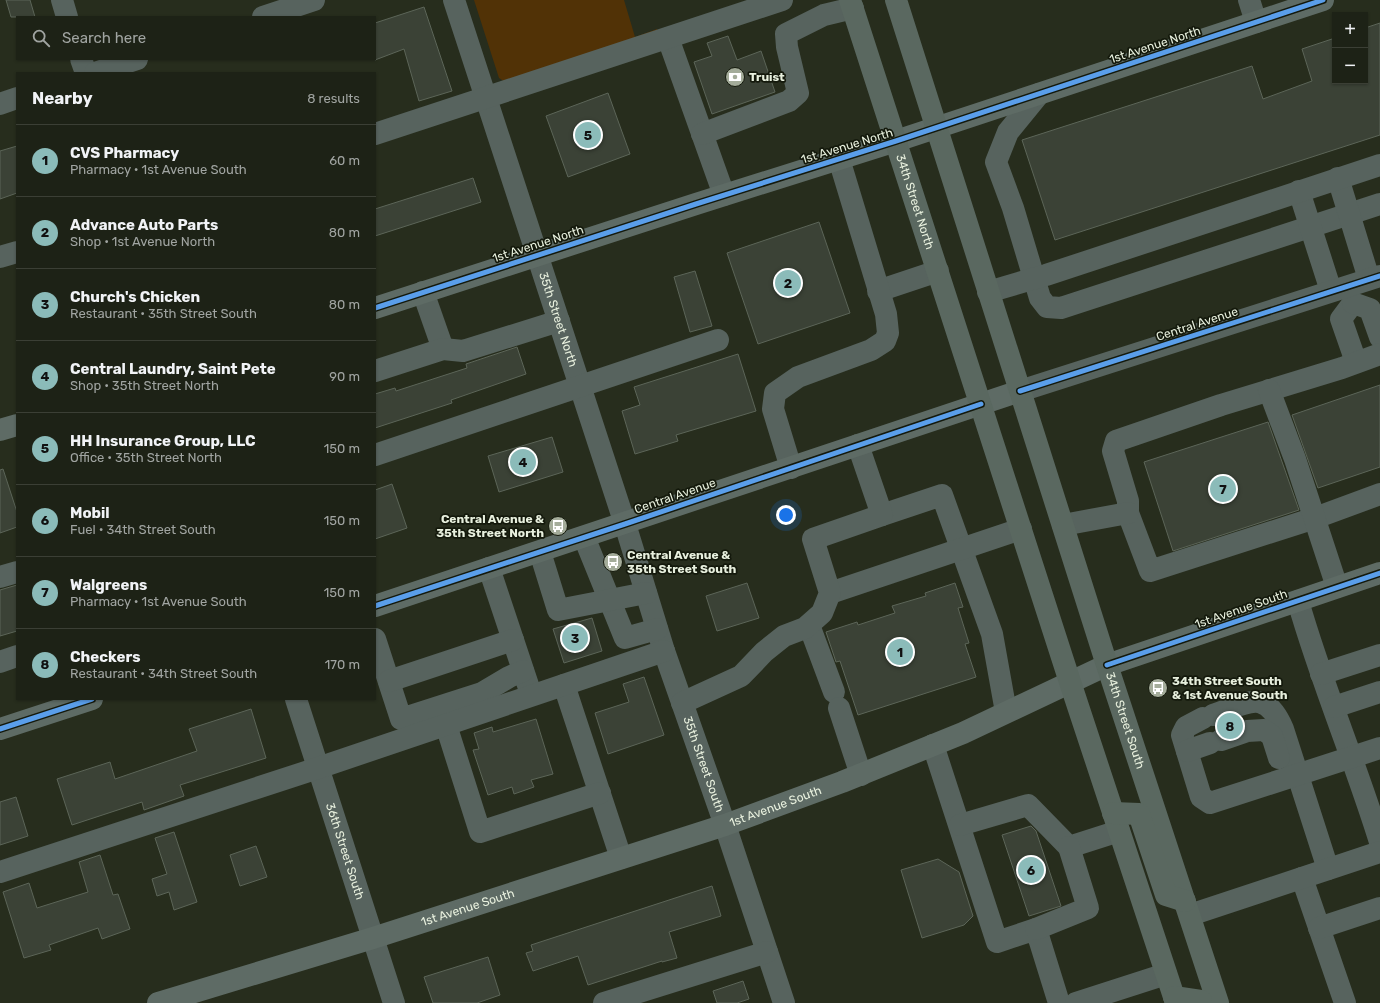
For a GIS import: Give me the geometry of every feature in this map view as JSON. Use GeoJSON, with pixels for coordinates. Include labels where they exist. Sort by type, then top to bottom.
{"type":"FeatureCollection","features":[{"type":"Feature","properties":{"kind":"highway"},"geometry":{"type":"LineString","coordinates":[[896,0],[1020,391]]}},
{"type":"Feature","properties":{"kind":"highway","name":"34th Street North"},"geometry":{"type":"LineString","coordinates":[[852,4],[981,404]]}},
{"type":"Feature","properties":{"kind":"highway","name":"34th Street South"},"geometry":{"type":"LineString","coordinates":[[1020,391],[1107,665],[1218,1003]]}},
{"type":"Feature","properties":{"kind":"highway"},"geometry":{"type":"LineString","coordinates":[[981,404],[1070,682],[1175,1000],[1201,1001],[1201,1003]]}},
{"type":"Feature","properties":{"kind":"highway"},"geometry":{"type":"LineString","coordinates":[[1116,822],[1139,814],[1166,895],[1187,908]]}},
{"type":"Feature","properties":{"kind":"main road","name":"1st Avenue North"},"geometry":{"type":"LineString","coordinates":[[376,308],[724,195],[896,142],[1323,0]]}},
{"type":"Feature","properties":{"kind":"main road","name":"Central Avenue"},"geometry":{"type":"LineString","coordinates":[[376,606],[625,524],[1020,391]]}},
{"type":"Feature","properties":{"kind":"main road"},"geometry":{"type":"LineString","coordinates":[[0,430],[16,425]]}},
{"type":"Feature","properties":{"kind":"main road","name":"1st Avenue South"},"geometry":{"type":"LineString","coordinates":[[158,1003],[373,938],[725,825],[860,775],[933,745],[1107,665],[1380,573]]}},
{"type":"Feature","properties":{"kind":"main road"},"geometry":{"type":"LineString","coordinates":[[0,728],[89,700]]}},
{"type":"Feature","properties":{"kind":"street"},"geometry":{"type":"LineString","coordinates":[[62,0],[67,16]]}},
{"type":"Feature","properties":{"kind":"street"},"geometry":{"type":"LineString","coordinates":[[266,16],[314,0]]}},
{"type":"Feature","properties":{"kind":"street","name":"35th Street North"},"geometry":{"type":"LineString","coordinates":[[454,0],[625,524]]}},
{"type":"Feature","properties":{"kind":"street"},"geometry":{"type":"LineString","coordinates":[[376,134],[782,0]]}},
{"type":"Feature","properties":{"kind":"street"},"geometry":{"type":"LineString","coordinates":[[1249,0],[1256,22]]}},
{"type":"Feature","properties":{"kind":"street"},"geometry":{"type":"LineString","coordinates":[[702,134],[789,101],[798,94],[787,47],[786,34],[824,15],[852,4]]}},
{"type":"Feature","properties":{"kind":"street"},"geometry":{"type":"LineString","coordinates":[[668,38],[724,195]]}},
{"type":"Feature","properties":{"kind":"street"},"geometry":{"type":"LineString","coordinates":[[81,60],[86,72]]}},
{"type":"Feature","properties":{"kind":"street"},"geometry":{"type":"LineString","coordinates":[[98,72],[134,60]]}},
{"type":"Feature","properties":{"kind":"street"},"geometry":{"type":"LineString","coordinates":[[1039,94],[1008,132],[996,162],[1040,277],[1040,298],[1047,307],[1061,308],[1380,204]]}},
{"type":"Feature","properties":{"kind":"street"},"geometry":{"type":"LineString","coordinates":[[0,104],[16,98]]}},
{"type":"Feature","properties":{"kind":"street"},"geometry":{"type":"LineString","coordinates":[[791,468],[773,409],[775,392],[798,377],[871,350],[885,341],[888,333],[886,314],[839,159]]}},
{"type":"Feature","properties":{"kind":"street"},"geometry":{"type":"LineString","coordinates":[[988,292],[1040,277],[1380,165]]}},
{"type":"Feature","properties":{"kind":"street"},"geometry":{"type":"LineString","coordinates":[[1338,178],[1349,214],[1375,278]]}},
{"type":"Feature","properties":{"kind":"street"},"geometry":{"type":"LineString","coordinates":[[1299,191],[1311,227],[1344,294],[1341,319],[1356,362]]}},
{"type":"Feature","properties":{"kind":"street"},"geometry":{"type":"LineString","coordinates":[[0,257],[16,252]]}},
{"type":"Feature","properties":{"kind":"street"},"geometry":{"type":"LineString","coordinates":[[878,291],[938,271]]}},
{"type":"Feature","properties":{"kind":"street","name":"Central Avenue"},"geometry":{"type":"LineString","coordinates":[[1020,391],[1344,294],[1375,278]]}},
{"type":"Feature","properties":{"kind":"street"},"geometry":{"type":"LineString","coordinates":[[423,292],[443,349]]}},
{"type":"Feature","properties":{"kind":"street"},"geometry":{"type":"LineString","coordinates":[[1344,294],[1370,309],[1380,337]]}},
{"type":"Feature","properties":{"kind":"street"},"geometry":{"type":"LineString","coordinates":[[376,371],[443,349],[463,351],[559,321]]}},
{"type":"Feature","properties":{"kind":"street"},"geometry":{"type":"LineString","coordinates":[[376,454],[718,340]]}},
{"type":"Feature","properties":{"kind":"street"},"geometry":{"type":"LineString","coordinates":[[1380,354],[1116,441],[1113,451],[1128,501],[1128,513],[1150,571],[1314,518],[1380,494]]}},
{"type":"Feature","properties":{"kind":"street"},"geometry":{"type":"LineString","coordinates":[[1268,390],[1295,459],[1337,587]]}},
{"type":"Feature","properties":{"kind":"street"},"geometry":{"type":"LineString","coordinates":[[858,445],[882,515]]}},
{"type":"Feature","properties":{"kind":"street"},"geometry":{"type":"LineString","coordinates":[[682,703],[741,676],[764,652],[784,636],[805,628],[822,613],[830,593],[813,538],[942,495],[992,634],[1006,712]]}},
{"type":"Feature","properties":{"kind":"street"},"geometry":{"type":"LineString","coordinates":[[1063,525],[1128,513]]}},
{"type":"Feature","properties":{"kind":"street","name":"35th Street South"},"geometry":{"type":"LineString","coordinates":[[625,524],[664,651],[725,825],[784,1003]]}},
{"type":"Feature","properties":{"kind":"street"},"geometry":{"type":"LineString","coordinates":[[830,593],[1021,529]]}},
{"type":"Feature","properties":{"kind":"street"},"geometry":{"type":"LineString","coordinates":[[584,537],[624,638],[657,629]]}},
{"type":"Feature","properties":{"kind":"street"},"geometry":{"type":"LineString","coordinates":[[540,552],[558,610],[646,594]]}},
{"type":"Feature","properties":{"kind":"street"},"geometry":{"type":"LineString","coordinates":[[489,568],[532,696]]}},
{"type":"Feature","properties":{"kind":"street"},"geometry":{"type":"LineString","coordinates":[[0,577],[16,572]]}},
{"type":"Feature","properties":{"kind":"street"},"geometry":{"type":"LineString","coordinates":[[1298,601],[1321,674],[1334,707],[1350,757],[1373,792],[1380,842]]}},
{"type":"Feature","properties":{"kind":"street"},"geometry":{"type":"LineString","coordinates":[[809,625],[836,700],[860,775]]}},
{"type":"Feature","properties":{"kind":"street"},"geometry":{"type":"LineString","coordinates":[[389,681],[513,640]]}},
{"type":"Feature","properties":{"kind":"street"},"geometry":{"type":"LineString","coordinates":[[376,642],[401,719],[482,693],[524,670]]}},
{"type":"Feature","properties":{"kind":"street"},"geometry":{"type":"LineString","coordinates":[[0,872],[318,768],[664,651]]}},
{"type":"Feature","properties":{"kind":"street"},"geometry":{"type":"LineString","coordinates":[[1321,674],[1380,655]]}},
{"type":"Feature","properties":{"kind":"street"},"geometry":{"type":"LineString","coordinates":[[0,662],[16,656]]}},
{"type":"Feature","properties":{"kind":"street"},"geometry":{"type":"LineString","coordinates":[[564,685],[621,858]]}},
{"type":"Feature","properties":{"kind":"street"},"geometry":{"type":"LineString","coordinates":[[1334,707],[1380,692]]}},
{"type":"Feature","properties":{"kind":"street","name":"36th Street South"},"geometry":{"type":"LineString","coordinates":[[296,700],[394,1003]]}},
{"type":"Feature","properties":{"kind":"street"},"geometry":{"type":"LineString","coordinates":[[1328,869],[1297,775],[1277,715],[1264,702],[1253,702],[1208,716],[1186,727],[1182,735],[1201,798],[1210,803],[1297,775],[1350,757],[1380,748]]}},
{"type":"Feature","properties":{"kind":"street"},"geometry":{"type":"LineString","coordinates":[[446,725],[480,832],[600,793]]}},
{"type":"Feature","properties":{"kind":"street"},"geometry":{"type":"LineString","coordinates":[[1187,751],[1247,731],[1264,730],[1272,736],[1280,762],[1297,775]]}},
{"type":"Feature","properties":{"kind":"street"},"geometry":{"type":"LineString","coordinates":[[933,745],[998,942],[1036,929],[1088,908],[1069,847],[1028,805],[960,825]]}},
{"type":"Feature","properties":{"kind":"street"},"geometry":{"type":"LineString","coordinates":[[1069,847],[1116,822]]}},
{"type":"Feature","properties":{"kind":"street"},"geometry":{"type":"LineString","coordinates":[[1187,908],[1302,878],[1380,852]]}},
{"type":"Feature","properties":{"kind":"street"},"geometry":{"type":"LineString","coordinates":[[1302,878],[1345,1003]]}},
{"type":"Feature","properties":{"kind":"street"},"geometry":{"type":"LineString","coordinates":[[1319,928],[1380,908]]}},
{"type":"Feature","properties":{"kind":"street"},"geometry":{"type":"LineString","coordinates":[[1036,929],[1059,1003]]}},
{"type":"Feature","properties":{"kind":"street"},"geometry":{"type":"LineString","coordinates":[[604,1003],[767,952]]}},
{"type":"Feature","properties":{"kind":"street"},"geometry":{"type":"LineString","coordinates":[[1076,1003],[1166,974]]}},
{"type":"Feature","properties":{"kind":"shaded area"},"geometry":{"type":"Polygon","coordinates":[[[474,0],[624,0],[635,37],[657,29],[658,34],[505,82],[499,78],[474,0]]]}},
{"type":"Feature","properties":{"kind":"building"},"geometry":{"type":"Polygon","coordinates":[[[6,0],[30,0],[35,16],[11,17],[6,0]]]}},
{"type":"Feature","properties":{"kind":"building"},"geometry":{"type":"Polygon","coordinates":[[[424,7],[452,91],[419,101],[404,49],[376,60],[376,23],[424,7]]]}},
{"type":"Feature","properties":{"kind":"building"},"geometry":{"type":"Polygon","coordinates":[[[1380,23],[1380,135],[1055,240],[1022,140],[1252,66],[1263,99],[1312,81],[1302,49],[1332,39],[1332,84],[1368,84],[1368,27],[1380,23]]]}},
{"type":"Feature","properties":{"kind":"building","name":"Truist"},"geometry":{"type":"Polygon","coordinates":[[[728,36],[737,60],[761,51],[775,92],[712,114],[694,62],[712,56],[707,43],[728,36]]]}},
{"type":"Feature","properties":{"kind":"building"},"geometry":{"type":"Polygon","coordinates":[[[608,93],[630,154],[568,177],[546,116],[608,93]]]}},
{"type":"Feature","properties":{"kind":"building"},"geometry":{"type":"Polygon","coordinates":[[[16,146],[16,193],[0,199],[0,151],[16,146]]]}},
{"type":"Feature","properties":{"kind":"building"},"geometry":{"type":"Polygon","coordinates":[[[473,178],[481,202],[376,236],[376,209],[473,178]]]}},
{"type":"Feature","properties":{"kind":"building"},"geometry":{"type":"Polygon","coordinates":[[[819,222],[850,313],[758,344],[727,253],[819,222]]]}},
{"type":"Feature","properties":{"kind":"building"},"geometry":{"type":"Polygon","coordinates":[[[695,271],[712,326],[690,332],[674,277],[695,271]]]}},
{"type":"Feature","properties":{"kind":"building"},"geometry":{"type":"Polygon","coordinates":[[[517,347],[526,374],[451,400],[452,403],[376,428],[376,394],[395,388],[396,391],[467,368],[466,364],[517,347]]]}},
{"type":"Feature","properties":{"kind":"building"},"geometry":{"type":"Polygon","coordinates":[[[738,354],[756,411],[676,435],[678,441],[635,454],[622,411],[640,405],[634,387],[738,354]]]}},
{"type":"Feature","properties":{"kind":"building"},"geometry":{"type":"Polygon","coordinates":[[[1380,385],[1380,467],[1318,488],[1292,415],[1380,385]]]}},
{"type":"Feature","properties":{"kind":"building"},"geometry":{"type":"Polygon","coordinates":[[[1268,422],[1299,510],[1173,551],[1144,462],[1268,422]]]}},
{"type":"Feature","properties":{"kind":"building"},"geometry":{"type":"Polygon","coordinates":[[[552,437],[563,472],[499,492],[488,456],[552,437]]]}},
{"type":"Feature","properties":{"kind":"building"},"geometry":{"type":"Polygon","coordinates":[[[3,469],[16,509],[16,527],[0,533],[0,470],[3,469]]]}},
{"type":"Feature","properties":{"kind":"building"},"geometry":{"type":"Polygon","coordinates":[[[392,484],[407,528],[376,539],[376,490],[392,484]]]}},
{"type":"Feature","properties":{"kind":"building"},"geometry":{"type":"Polygon","coordinates":[[[747,583],[759,618],[717,631],[706,596],[747,583]]]}},
{"type":"Feature","properties":{"kind":"building"},"geometry":{"type":"Polygon","coordinates":[[[955,583],[963,607],[958,608],[969,643],[965,644],[976,677],[858,715],[840,661],[836,662],[826,632],[857,622],[858,625],[895,613],[892,606],[926,596],[925,593],[955,583]]]}},
{"type":"Feature","properties":{"kind":"building"},"geometry":{"type":"Polygon","coordinates":[[[16,585],[16,631],[0,636],[0,590],[16,585]]]}},
{"type":"Feature","properties":{"kind":"building"},"geometry":{"type":"Polygon","coordinates":[[[592,618],[602,651],[564,663],[553,629],[592,618]]]}},
{"type":"Feature","properties":{"kind":"building"},"geometry":{"type":"Polygon","coordinates":[[[644,677],[664,735],[608,754],[595,713],[629,702],[623,684],[644,677]]]}},
{"type":"Feature","properties":{"kind":"building"},"geometry":{"type":"Polygon","coordinates":[[[251,709],[266,758],[180,785],[184,796],[144,810],[142,802],[72,825],[57,779],[110,762],[115,779],[197,751],[189,729],[251,709]]]}},
{"type":"Feature","properties":{"kind":"building"},"geometry":{"type":"Polygon","coordinates":[[[536,719],[553,774],[531,780],[534,787],[514,794],[512,787],[488,795],[473,750],[479,749],[474,733],[492,727],[493,732],[536,719]]]}},
{"type":"Feature","properties":{"kind":"building"},"geometry":{"type":"Polygon","coordinates":[[[16,797],[28,836],[0,845],[0,802],[16,797]]]}},
{"type":"Feature","properties":{"kind":"building"},"geometry":{"type":"Polygon","coordinates":[[[1031,826],[1036,831],[1061,906],[1029,916],[1002,835],[1031,826]]]}},
{"type":"Feature","properties":{"kind":"building"},"geometry":{"type":"Polygon","coordinates":[[[174,832],[197,902],[174,910],[169,892],[157,896],[152,879],[167,874],[155,838],[174,832]]]}},
{"type":"Feature","properties":{"kind":"building"},"geometry":{"type":"Polygon","coordinates":[[[256,846],[267,877],[240,886],[230,855],[256,846]]]}},
{"type":"Feature","properties":{"kind":"building"},"geometry":{"type":"Polygon","coordinates":[[[100,855],[113,895],[118,894],[130,929],[102,939],[98,928],[49,945],[51,950],[24,958],[3,892],[29,883],[37,908],[88,892],[79,862],[100,855]]]}},
{"type":"Feature","properties":{"kind":"building"},"geometry":{"type":"Polygon","coordinates":[[[938,859],[959,872],[973,916],[964,925],[922,938],[901,870],[938,859]]]}},
{"type":"Feature","properties":{"kind":"building"},"geometry":{"type":"Polygon","coordinates":[[[712,886],[721,916],[669,932],[677,958],[662,961],[588,985],[578,956],[533,971],[526,953],[533,951],[531,945],[712,886]]]}},
{"type":"Feature","properties":{"kind":"building"},"geometry":{"type":"Polygon","coordinates":[[[488,957],[500,995],[477,1003],[433,1003],[424,977],[488,957]]]}},
{"type":"Feature","properties":{"kind":"building"},"geometry":{"type":"Polygon","coordinates":[[[743,981],[749,999],[737,1003],[717,1003],[713,991],[743,981]]]}},
{"type":"Feature","properties":{"kind":"cycle path"},"geometry":{"type":"LineString","coordinates":[[376,308],[896,141],[1323,0]]}},
{"type":"Feature","properties":{"kind":"cycle path"},"geometry":{"type":"LineString","coordinates":[[1020,391],[1380,276]]}},
{"type":"Feature","properties":{"kind":"cycle path"},"geometry":{"type":"LineString","coordinates":[[376,606],[625,524],[981,404]]}},
{"type":"Feature","properties":{"kind":"cycle path"},"geometry":{"type":"LineString","coordinates":[[1107,665],[1380,573]]}},
{"type":"Feature","properties":{"kind":"cycle path"},"geometry":{"type":"LineString","coordinates":[[0,729],[89,700]]}},
{"type":"Feature","properties":{"kind":"place","name":"Truist"},"geometry":{"type":"Point","coordinates":[735,77]}},
{"type":"Feature","properties":{"kind":"place","name":"HH Insurance Group, LLC"},"geometry":{"type":"Point","coordinates":[588,135]}},
{"type":"Feature","properties":{"kind":"place","name":"Advance Auto Parts"},"geometry":{"type":"Point","coordinates":[788,283]}},
{"type":"Feature","properties":{"kind":"place","name":"Central Laundry, Saint Pete"},"geometry":{"type":"Point","coordinates":[523,462]}},
{"type":"Feature","properties":{"kind":"place","name":"Walgreens"},"geometry":{"type":"Point","coordinates":[1223,489]}},
{"type":"Feature","properties":{"kind":"place","name":"Central Avenue & 35th Street North"},"geometry":{"type":"Point","coordinates":[558,526]}},
{"type":"Feature","properties":{"kind":"place","name":"Central Avenue & 35th Street South"},"geometry":{"type":"Point","coordinates":[613,562]}},
{"type":"Feature","properties":{"kind":"place","name":"Church's Chicken"},"geometry":{"type":"Point","coordinates":[575,638]}},
{"type":"Feature","properties":{"kind":"place","name":"CVS Pharmacy"},"geometry":{"type":"Point","coordinates":[900,652]}},
{"type":"Feature","properties":{"kind":"place","name":"34th Street South & 1st Avenue South"},"geometry":{"type":"Point","coordinates":[1158,688]}},
{"type":"Feature","properties":{"kind":"place","name":"Checkers"},"geometry":{"type":"Point","coordinates":[1230,726]}},
{"type":"Feature","properties":{"kind":"place","name":"Mobil"},"geometry":{"type":"Point","coordinates":[1031,870]}}]}
